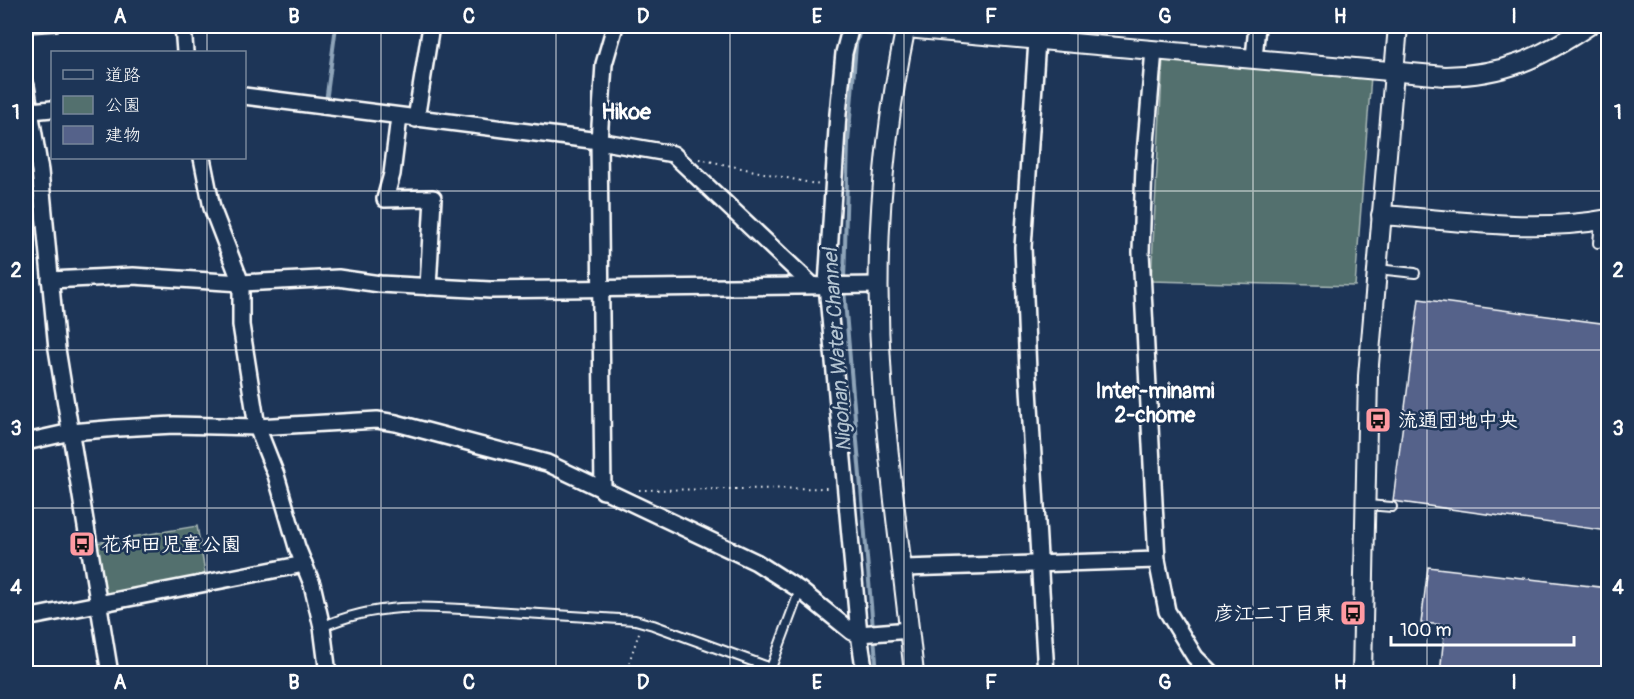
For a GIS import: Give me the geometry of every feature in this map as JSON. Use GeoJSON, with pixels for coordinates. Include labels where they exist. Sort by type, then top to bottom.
{"type":"FeatureCollection","features":[{"type":"Feature","properties":{"kind":"street"},"geometry":{"type":"LineString","coordinates":[[183,26],[184,51]]}},
{"type":"Feature","properties":{"kind":"street"},"geometry":{"type":"LineString","coordinates":[[416,119],[431,26]]}},
{"type":"Feature","properties":{"kind":"street"},"geometry":{"type":"LineString","coordinates":[[603,491],[599,141],[604,64],[615,26]]}},
{"type":"Feature","properties":{"kind":"street"},"geometry":{"type":"LineString","coordinates":[[851,26],[844,53],[832,188],[820,285],[865,674]]}},
{"type":"Feature","properties":{"kind":"street"},"geometry":{"type":"LineString","coordinates":[[887,26],[1038,33],[1154,50],[1445,76],[1494,72],[1531,60],[1588,26]]}},
{"type":"Feature","properties":{"kind":"street"},"geometry":{"type":"LineString","coordinates":[[1254,58],[1257,26]]}},
{"type":"Feature","properties":{"kind":"street"},"geometry":{"type":"LineString","coordinates":[[1362,674],[1368,376],[1398,26]]}},
{"type":"Feature","properties":{"kind":"street"},"geometry":{"type":"LineString","coordinates":[[906,27],[887,140],[870,285],[904,568],[902,631],[914,674]]}},
{"type":"Feature","properties":{"kind":"street"},"geometry":{"type":"LineString","coordinates":[[1038,33],[1023,247],[1046,674]]}},
{"type":"Feature","properties":{"kind":"street"},"geometry":{"type":"LineString","coordinates":[[1154,50],[1144,166],[1141,252],[1157,560],[1167,611],[1190,650],[1212,674]]}},
{"type":"Feature","properties":{"kind":"street"},"geometry":{"type":"LineString","coordinates":[[26,86],[40,171],[57,349],[109,670]]}},
{"type":"Feature","properties":{"kind":"street"},"geometry":{"type":"LineString","coordinates":[[246,96],[599,141],[673,154],[820,285]]}},
{"type":"Feature","properties":{"kind":"street"},"geometry":{"type":"LineString","coordinates":[[30,112],[51,109]]}},
{"type":"Feature","properties":{"kind":"street"},"geometry":{"type":"LineString","coordinates":[[399,117],[392,174],[385,199],[433,198],[428,287]]}},
{"type":"Feature","properties":{"kind":"street"},"geometry":{"type":"LineString","coordinates":[[202,159],[212,208],[241,283],[241,325],[257,427],[276,475],[312,584],[322,627],[328,674]]}},
{"type":"Feature","properties":{"kind":"street"},"geometry":{"type":"LineString","coordinates":[[1381,215],[1532,225],[1604,220]]}},
{"type":"Feature","properties":{"kind":"street"},"geometry":{"type":"LineString","coordinates":[[50,280],[133,276],[241,283],[338,278],[428,287],[490,290],[870,285]]}},
{"type":"Feature","properties":{"kind":"street"},"geometry":{"type":"LineString","coordinates":[[26,442],[71,432],[174,425],[257,427],[386,421],[547,463],[741,554],[800,590],[843,626],[859,634],[902,631]]}},
{"type":"Feature","properties":{"kind":"street"},"geometry":{"type":"LineString","coordinates":[[904,568],[1157,560]]}},
{"type":"Feature","properties":{"kind":"street"},"geometry":{"type":"LineString","coordinates":[[26,618],[304,564]]}},
{"type":"Feature","properties":{"kind":"lane"},"geometry":{"type":"LineString","coordinates":[[26,28],[56,26]]}},
{"type":"Feature","properties":{"kind":"lane"},"geometry":{"type":"LineString","coordinates":[[1598,243],[1604,220]]}},
{"type":"Feature","properties":{"kind":"lane"},"geometry":{"type":"LineString","coordinates":[[1376,269],[1415,273]]}},
{"type":"Feature","properties":{"kind":"lane"},"geometry":{"type":"LineString","coordinates":[[1365,505],[1392,507]]}},
{"type":"Feature","properties":{"kind":"lane"},"geometry":{"type":"LineString","coordinates":[[322,627],[341,618],[388,609],[427,605],[643,622],[771,668],[800,590]]}},
{"type":"Feature","properties":{"kind":"path"},"geometry":{"type":"LineString","coordinates":[[696,159],[832,188]]}},
{"type":"Feature","properties":{"kind":"path"},"geometry":{"type":"LineString","coordinates":[[638,490],[845,488]]}},
{"type":"Feature","properties":{"kind":"path"},"geometry":{"type":"LineString","coordinates":[[625,674],[643,622]]}},
{"type":"Feature","properties":{"kind":"path"},"geometry":{"type":"LineString","coordinates":[[76,674],[109,670]]}},
{"type":"Feature","properties":{"kind":"green space"},"geometry":{"type":"Polygon","coordinates":[[[1163,57],[1371,76],[1355,286],[1151,281],[1163,57]]]}},
{"type":"Feature","properties":{"kind":"green space"},"geometry":{"type":"Polygon","coordinates":[[[197,526],[206,578],[102,596],[95,543],[197,526]]]}},
{"type":"Feature","properties":{"kind":"building"},"geometry":{"type":"Polygon","coordinates":[[[1419,299],[1608,324],[1608,531],[1393,501],[1419,299]]]}},
{"type":"Feature","properties":{"kind":"building"},"geometry":{"type":"Polygon","coordinates":[[[1428,567],[1608,588],[1608,674],[1440,674],[1445,625],[1421,623],[1428,567]]]}},
{"type":"Feature","properties":{"kind":"waterway"},"geometry":{"type":"LineString","coordinates":[[326,102],[336,26]]}},
{"type":"Feature","properties":{"kind":"waterway","name":"Nigohan Water Channel"},"geometry":{"type":"LineString","coordinates":[[844,282],[848,143],[856,45],[861,26]]}},
{"type":"Feature","properties":{"kind":"waterway","name":"Nigohan Water Channel"},"geometry":{"type":"LineString","coordinates":[[844,289],[873,628]]}},
{"type":"Feature","properties":{"kind":"waterway","name":"Nigohan Water Channel"},"geometry":{"type":"LineString","coordinates":[[874,636],[877,674]]}},
{"type":"Feature","properties":{"kind":"place","name":"流通団地中央"},"geometry":{"type":"Point","coordinates":[1378,420]}},
{"type":"Feature","properties":{"kind":"place","name":"花和田児童公園"},"geometry":{"type":"Point","coordinates":[82,544]}},
{"type":"Feature","properties":{"kind":"place","name":"彦江二丁目東"},"geometry":{"type":"Point","coordinates":[1353,613]}},
{"type":"Feature","properties":{"kind":"district","name":"Hikoe"},"geometry":{"type":"Point","coordinates":[626,111]}},
{"type":"Feature","properties":{"kind":"district","name":"Inter-minami 2-chome"},"geometry":{"type":"Point","coordinates":[1155,403]}}]}
